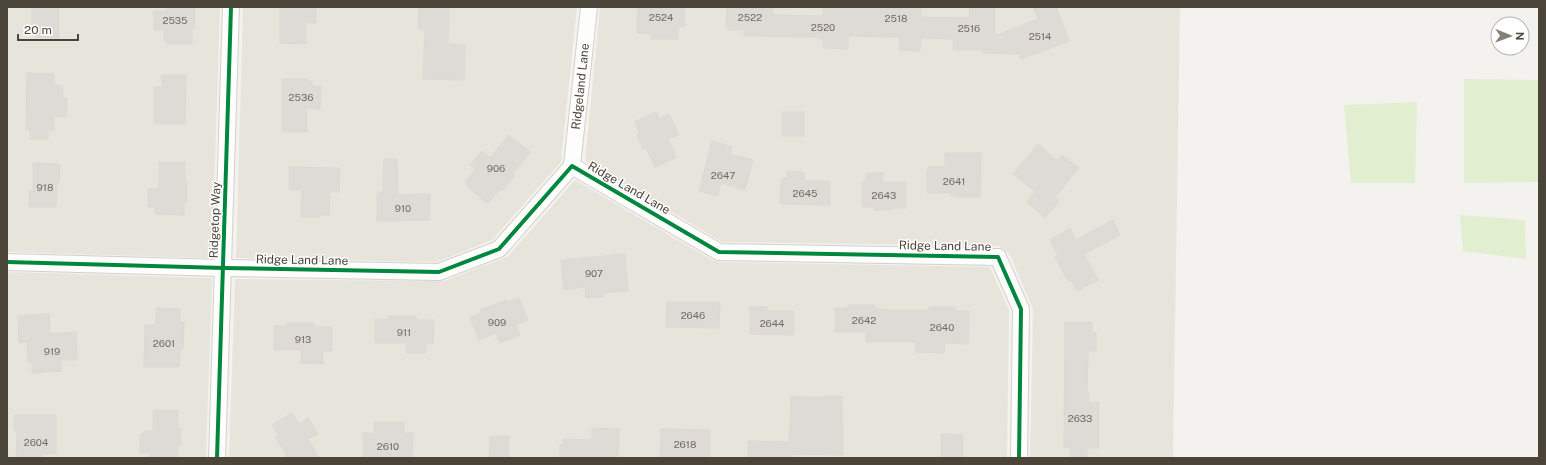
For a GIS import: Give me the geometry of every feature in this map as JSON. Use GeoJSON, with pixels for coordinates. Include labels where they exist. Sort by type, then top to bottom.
{"type":"FeatureCollection","features":[{"type":"Feature","properties":{"kind":"street","name":"Ridgetop Way"},"geometry":{"type":"LineString","coordinates":[[218,458],[231,7]]}},
{"type":"Feature","properties":{"kind":"street","name":"Ridgeland Lane"},"geometry":{"type":"LineString","coordinates":[[572,166],[589,7]]}},
{"type":"Feature","properties":{"kind":"street","name":"Ridge Land Lane"},"geometry":{"type":"LineString","coordinates":[[7,262],[439,272],[499,249],[572,166],[719,252],[998,257],[1021,309],[1019,458]]}},
{"type":"Feature","properties":{"kind":"shaded area"},"geometry":{"type":"Polygon","coordinates":[[[7,7],[220,7],[212,258],[7,252],[7,7]]]}},
{"type":"Feature","properties":{"kind":"shaded area"},"geometry":{"type":"Polygon","coordinates":[[[243,7],[577,7],[561,162],[492,240],[437,262],[236,258],[243,7]]]}},
{"type":"Feature","properties":{"kind":"shaded area"},"geometry":{"type":"Polygon","coordinates":[[[600,7],[1180,7],[1173,458],[1030,458],[1033,309],[1009,253],[998,246],[722,242],[585,161],[600,7]]]}},
{"type":"Feature","properties":{"kind":"shaded area"},"geometry":{"type":"Polygon","coordinates":[[[575,180],[712,260],[718,262],[990,267],[1009,310],[1007,458],[229,458],[235,279],[444,281],[509,255],[575,180]]]}},
{"type":"Feature","properties":{"kind":"shaded area"},"geometry":{"type":"Polygon","coordinates":[[[7,272],[212,278],[206,458],[7,458],[7,272]]]}},
{"type":"Feature","properties":{"kind":"green space"},"geometry":{"type":"Polygon","coordinates":[[[1464,79],[1539,80],[1539,182],[1464,183],[1464,79]]]}},
{"type":"Feature","properties":{"kind":"green space"},"geometry":{"type":"Polygon","coordinates":[[[1417,102],[1415,183],[1351,183],[1344,105],[1417,102]]]}},
{"type":"Feature","properties":{"kind":"green space"},"geometry":{"type":"Polygon","coordinates":[[[1460,215],[1525,220],[1526,259],[1463,251],[1460,215]]]}},
{"type":"Feature","properties":{"kind":"building"},"geometry":{"type":"Polygon","coordinates":[[[32,7],[59,7],[59,38],[35,37],[35,25],[32,25],[32,7]]]}},
{"type":"Feature","properties":{"kind":"building"},"geometry":{"type":"Polygon","coordinates":[[[167,7],[195,7],[195,28],[192,28],[192,44],[167,44],[167,41],[164,41],[164,30],[154,30],[154,11],[167,11],[167,7]]]}},
{"type":"Feature","properties":{"kind":"building"},"geometry":{"type":"Polygon","coordinates":[[[280,7],[316,7],[316,23],[306,23],[306,44],[280,43],[280,7]]]}},
{"type":"Feature","properties":{"kind":"building"},"geometry":{"type":"Polygon","coordinates":[[[419,7],[449,7],[448,44],[465,45],[464,80],[423,79],[425,29],[418,29],[419,7]]]}},
{"type":"Feature","properties":{"kind":"building"},"geometry":{"type":"Polygon","coordinates":[[[638,7],[685,7],[685,27],[678,27],[678,39],[651,39],[651,34],[637,33],[638,7]]]}},
{"type":"Feature","properties":{"kind":"building"},"geometry":{"type":"Polygon","coordinates":[[[727,7],[773,7],[773,15],[823,16],[823,7],[921,7],[921,17],[969,18],[970,7],[995,7],[995,36],[1038,19],[1033,7],[1056,7],[1069,41],[1021,59],[1019,54],[983,53],[983,50],[953,50],[953,39],[921,38],[920,51],[899,50],[899,37],[848,36],[848,49],[823,48],[823,39],[818,39],[818,37],[744,36],[744,29],[728,30],[728,27],[726,27],[727,7]]]}},
{"type":"Feature","properties":{"kind":"building"},"geometry":{"type":"Polygon","coordinates":[[[27,73],[54,74],[54,85],[63,86],[63,98],[67,98],[66,117],[54,116],[54,130],[48,130],[48,139],[30,139],[30,130],[26,130],[27,73]]]}},
{"type":"Feature","properties":{"kind":"building"},"geometry":{"type":"Polygon","coordinates":[[[162,75],[186,75],[185,124],[154,124],[154,87],[162,87],[162,75]]]}},
{"type":"Feature","properties":{"kind":"building"},"geometry":{"type":"Polygon","coordinates":[[[282,79],[308,79],[308,81],[312,81],[312,86],[321,86],[320,109],[307,108],[307,132],[282,132],[282,79]]]}},
{"type":"Feature","properties":{"kind":"building"},"geometry":{"type":"Polygon","coordinates":[[[656,112],[659,119],[669,114],[679,135],[668,139],[676,157],[655,167],[646,148],[643,149],[637,134],[639,132],[635,122],[656,112]]]}},
{"type":"Feature","properties":{"kind":"building"},"geometry":{"type":"Polygon","coordinates":[[[782,112],[804,112],[804,136],[782,136],[782,112]]]}},
{"type":"Feature","properties":{"kind":"building"},"geometry":{"type":"Polygon","coordinates":[[[509,135],[530,152],[513,173],[515,175],[502,191],[500,189],[488,204],[467,186],[468,185],[465,182],[476,169],[470,165],[482,151],[490,158],[509,135]]]}},
{"type":"Feature","properties":{"kind":"building"},"geometry":{"type":"Polygon","coordinates":[[[712,141],[732,147],[730,154],[753,160],[745,190],[721,183],[718,196],[699,191],[712,141]]]}},
{"type":"Feature","properties":{"kind":"building"},"geometry":{"type":"Polygon","coordinates":[[[1038,144],[1057,161],[1062,155],[1079,168],[1055,197],[1059,201],[1045,218],[1027,202],[1035,192],[1013,174],[1038,144]]]}},
{"type":"Feature","properties":{"kind":"building"},"geometry":{"type":"Polygon","coordinates":[[[945,153],[981,153],[980,197],[956,197],[951,196],[951,193],[927,193],[927,169],[929,169],[929,166],[945,167],[945,153]]]}},
{"type":"Feature","properties":{"kind":"building"},"geometry":{"type":"Polygon","coordinates":[[[384,159],[397,159],[398,195],[430,194],[430,220],[377,221],[377,195],[379,195],[378,192],[383,192],[384,159]]]}},
{"type":"Feature","properties":{"kind":"building"},"geometry":{"type":"Polygon","coordinates":[[[159,162],[185,162],[187,202],[184,202],[184,215],[155,214],[155,207],[148,207],[148,189],[159,189],[159,162]]]}},
{"type":"Feature","properties":{"kind":"building"},"geometry":{"type":"Polygon","coordinates":[[[33,163],[60,164],[59,183],[57,183],[56,207],[29,207],[29,190],[33,191],[33,163]]]}},
{"type":"Feature","properties":{"kind":"building"},"geometry":{"type":"Polygon","coordinates":[[[289,167],[340,168],[339,192],[330,192],[329,215],[321,215],[320,217],[301,217],[302,190],[289,190],[289,167]]]}},
{"type":"Feature","properties":{"kind":"building"},"geometry":{"type":"Polygon","coordinates":[[[787,171],[804,172],[804,181],[830,181],[830,205],[780,204],[781,180],[783,180],[783,178],[787,178],[787,171]]]}},
{"type":"Feature","properties":{"kind":"building"},"geometry":{"type":"Polygon","coordinates":[[[866,173],[883,173],[882,182],[906,182],[906,208],[874,210],[874,207],[862,207],[862,182],[866,182],[866,173]]]}},
{"type":"Feature","properties":{"kind":"building"},"geometry":{"type":"Polygon","coordinates":[[[1113,220],[1120,235],[1084,254],[1098,280],[1077,291],[1071,280],[1068,281],[1055,257],[1058,256],[1050,240],[1070,228],[1076,240],[1113,220]]]}},
{"type":"Feature","properties":{"kind":"building"},"geometry":{"type":"Polygon","coordinates":[[[625,254],[628,291],[603,293],[604,297],[586,298],[585,287],[564,290],[561,260],[625,254]]]}},
{"type":"Feature","properties":{"kind":"building"},"geometry":{"type":"Polygon","coordinates":[[[519,298],[528,320],[516,325],[520,335],[500,343],[496,333],[479,340],[470,318],[482,313],[480,310],[506,300],[507,303],[519,298]]]}},
{"type":"Feature","properties":{"kind":"building"},"geometry":{"type":"Polygon","coordinates":[[[667,302],[720,302],[719,328],[666,327],[667,302]]]}},
{"type":"Feature","properties":{"kind":"building"},"geometry":{"type":"Polygon","coordinates":[[[848,305],[875,305],[875,309],[893,310],[929,310],[929,307],[956,307],[956,311],[969,311],[968,344],[945,343],[944,353],[915,352],[915,342],[866,342],[866,332],[835,332],[835,308],[848,308],[848,305]]]}},
{"type":"Feature","properties":{"kind":"building"},"geometry":{"type":"Polygon","coordinates":[[[750,307],[767,307],[767,311],[794,311],[794,335],[750,334],[750,307]]]}},
{"type":"Feature","properties":{"kind":"building"},"geometry":{"type":"Polygon","coordinates":[[[156,308],[180,309],[180,322],[184,322],[183,349],[180,349],[179,367],[144,367],[145,325],[156,325],[156,308]]]}},
{"type":"Feature","properties":{"kind":"building"},"geometry":{"type":"Polygon","coordinates":[[[49,314],[50,334],[76,332],[77,360],[61,360],[61,371],[32,373],[32,362],[28,362],[27,342],[19,343],[18,316],[49,314]]]}},
{"type":"Feature","properties":{"kind":"building"},"geometry":{"type":"Polygon","coordinates":[[[388,316],[416,316],[416,320],[434,320],[433,344],[426,344],[426,353],[406,353],[406,343],[375,343],[375,319],[388,320],[388,316]]]}},
{"type":"Feature","properties":{"kind":"building"},"geometry":{"type":"Polygon","coordinates":[[[1065,322],[1092,322],[1092,332],[1096,333],[1096,351],[1088,351],[1087,393],[1089,393],[1088,402],[1099,402],[1099,448],[1087,448],[1087,458],[1070,458],[1070,448],[1064,447],[1065,322]]]}},
{"type":"Feature","properties":{"kind":"building"},"geometry":{"type":"Polygon","coordinates":[[[287,323],[314,323],[314,327],[332,327],[332,351],[323,351],[323,364],[301,363],[301,350],[274,350],[274,326],[287,326],[287,323]]]}},
{"type":"Feature","properties":{"kind":"building"},"geometry":{"type":"Polygon","coordinates":[[[791,396],[823,398],[823,396],[842,396],[843,455],[792,454],[792,458],[748,458],[748,441],[789,442],[791,396]]]}},
{"type":"Feature","properties":{"kind":"building"},"geometry":{"type":"Polygon","coordinates":[[[153,410],[178,410],[178,428],[181,428],[181,445],[178,445],[178,458],[149,457],[150,453],[140,453],[140,434],[144,434],[144,431],[153,432],[153,410]]]}},
{"type":"Feature","properties":{"kind":"building"},"geometry":{"type":"Polygon","coordinates":[[[292,413],[299,424],[308,418],[318,434],[308,439],[319,458],[288,458],[275,437],[279,436],[272,425],[292,413]]]}},
{"type":"Feature","properties":{"kind":"building"},"geometry":{"type":"Polygon","coordinates":[[[14,415],[56,415],[56,454],[42,454],[42,458],[16,458],[17,431],[14,431],[14,415]]]}},
{"type":"Feature","properties":{"kind":"building"},"geometry":{"type":"Polygon","coordinates":[[[375,422],[404,422],[404,433],[413,433],[412,458],[363,458],[363,433],[374,433],[375,422]]]}},
{"type":"Feature","properties":{"kind":"building"},"geometry":{"type":"Polygon","coordinates":[[[592,428],[619,429],[618,458],[560,458],[560,445],[563,443],[563,439],[592,440],[592,428]]]}},
{"type":"Feature","properties":{"kind":"building"},"geometry":{"type":"Polygon","coordinates":[[[661,429],[710,430],[710,458],[660,458],[661,429]]]}},
{"type":"Feature","properties":{"kind":"building"},"geometry":{"type":"Polygon","coordinates":[[[941,434],[963,435],[963,458],[941,458],[941,434]]]}},
{"type":"Feature","properties":{"kind":"building"},"geometry":{"type":"Polygon","coordinates":[[[490,436],[509,436],[509,458],[489,458],[490,436]]]}},
{"type":"Feature","properties":{"kind":"cycle path"},"geometry":{"type":"LineString","coordinates":[[217,458],[231,7]]}},
{"type":"Feature","properties":{"kind":"cycle path"},"geometry":{"type":"LineString","coordinates":[[7,262],[439,272],[499,249],[572,166],[719,252],[998,257],[1021,309],[1019,458]]}}]}
